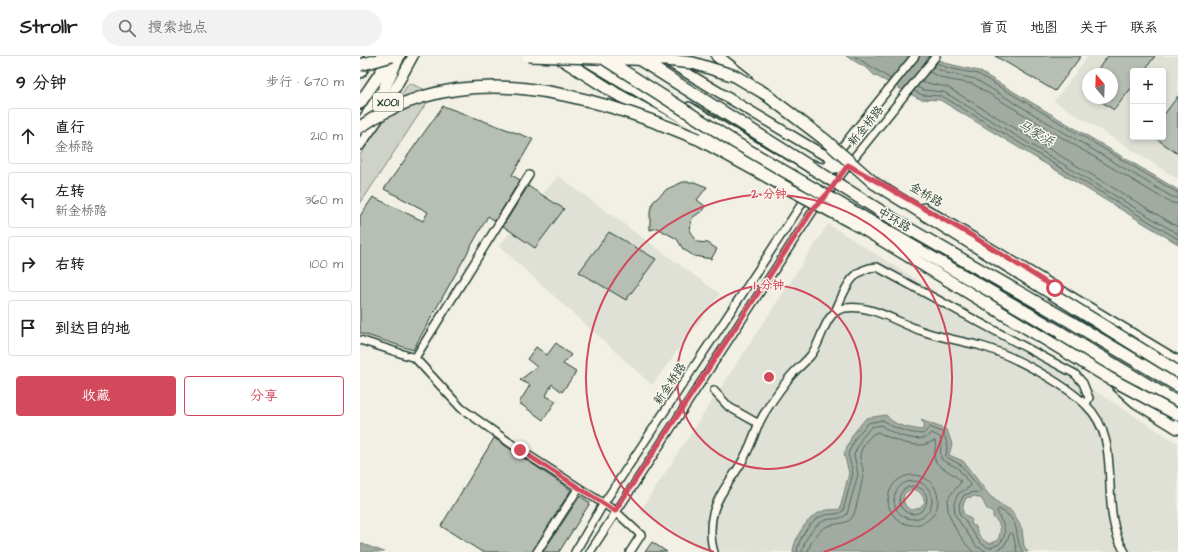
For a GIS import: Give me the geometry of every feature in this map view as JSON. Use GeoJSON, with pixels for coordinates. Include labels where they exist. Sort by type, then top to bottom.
{"type":"FeatureCollection","features":[{"type":"Feature","properties":{"kind":"highway"},"geometry":{"type":"LineString","coordinates":[[360,72],[371,56]]}},
{"type":"Feature","properties":{"kind":"highway"},"geometry":{"type":"LineString","coordinates":[[360,65],[392,56]]}},
{"type":"Feature","properties":{"kind":"highway","name":"X001"},"geometry":{"type":"LineString","coordinates":[[360,103],[392,56]]}},
{"type":"Feature","properties":{"kind":"highway"},"geometry":{"type":"LineString","coordinates":[[360,126],[383,91],[400,56]]}},
{"type":"Feature","properties":{"kind":"highway"},"geometry":{"type":"LineString","coordinates":[[528,56],[639,59],[693,63],[735,76],[769,96]]}},
{"type":"Feature","properties":{"kind":"highway"},"geometry":{"type":"LineString","coordinates":[[556,56],[565,60],[615,93],[862,228],[1109,378],[1178,416]]}},
{"type":"Feature","properties":{"kind":"highway","name":"中环路"},"geometry":{"type":"LineString","coordinates":[[600,56],[752,153],[1060,332],[1178,403]]}},
{"type":"Feature","properties":{"kind":"highway","name":"中环路"},"geometry":{"type":"LineString","coordinates":[[634,56],[906,227],[1178,386]]}},
{"type":"Feature","properties":{"kind":"highway"},"geometry":{"type":"LineString","coordinates":[[716,56],[824,139],[874,183],[1178,372]]}},
{"type":"Feature","properties":{"kind":"highway"},"geometry":{"type":"LineString","coordinates":[[563,84],[698,139]]}},
{"type":"Feature","properties":{"kind":"highway"},"geometry":{"type":"LineString","coordinates":[[360,126],[379,108],[407,89]]}},
{"type":"Feature","properties":{"kind":"highway"},"geometry":{"type":"LineString","coordinates":[[752,153],[862,228]]}},
{"type":"Feature","properties":{"kind":"highway"},"geometry":{"type":"LineString","coordinates":[[1109,378],[1136,402],[1178,428]]}},
{"type":"Feature","properties":{"kind":"main road","name":"X001"},"geometry":{"type":"LineString","coordinates":[[360,145],[379,118],[413,56]]}},
{"type":"Feature","properties":{"kind":"main road"},"geometry":{"type":"LineString","coordinates":[[579,56],[808,194],[828,193]]}},
{"type":"Feature","properties":{"kind":"main road"},"geometry":{"type":"LineString","coordinates":[[604,56],[816,183],[828,193],[941,268],[1115,374],[1178,416]]}},
{"type":"Feature","properties":{"kind":"main road","name":"金桥路"},"geometry":{"type":"LineString","coordinates":[[659,56],[817,152],[848,165],[971,235],[1178,361]]}},
{"type":"Feature","properties":{"kind":"main road"},"geometry":{"type":"LineString","coordinates":[[707,118],[729,119],[740,122],[815,166],[837,169],[848,165]]}},
{"type":"Feature","properties":{"kind":"street","name":"新金桥路"},"geometry":{"type":"LineString","coordinates":[[574,552],[604,503],[808,194],[833,158],[915,56]]}},
{"type":"Feature","properties":{"kind":"street","name":"新金桥路"},"geometry":{"type":"LineString","coordinates":[[590,552],[615,511],[814,208],[828,193],[848,165],[936,56]]}},
{"type":"Feature","properties":{"kind":"street"},"geometry":{"type":"LineString","coordinates":[[415,358],[529,175]]}},
{"type":"Feature","properties":{"kind":"street"},"geometry":{"type":"LineString","coordinates":[[714,552],[711,542],[714,511],[725,486],[743,460],[759,424],[773,400],[790,377],[812,354],[820,339],[823,329],[835,312],[845,290],[857,272],[867,268],[878,267],[1076,374],[1083,383],[1088,398],[1086,404]]}},
{"type":"Feature","properties":{"kind":"street"},"geometry":{"type":"LineString","coordinates":[[835,312],[845,308],[863,308],[936,336],[982,346],[1017,360],[1072,393],[1086,404],[1098,418],[1106,437],[1110,500],[1113,520],[1125,552]]}},
{"type":"Feature","properties":{"kind":"street"},"geometry":{"type":"LineString","coordinates":[[360,340],[415,358],[461,408],[578,489],[604,503],[615,511],[641,535],[630,552]]}},
{"type":"Feature","properties":{"kind":"street"},"geometry":{"type":"LineString","coordinates":[[714,391],[729,407],[759,424]]}},
{"type":"Feature","properties":{"kind":"street"},"geometry":{"type":"LineString","coordinates":[[537,552],[578,489]]}},
{"type":"Feature","properties":{"kind":"shaded area"},"geometry":{"type":"Polygon","coordinates":[[[1088,56],[1178,56],[1178,179],[1054,101],[1088,56]]]}},
{"type":"Feature","properties":{"kind":"shaded area"},"geometry":{"type":"Polygon","coordinates":[[[409,83],[433,93],[360,204],[360,155],[409,83]]]}},
{"type":"Feature","properties":{"kind":"shaded area"},"geometry":{"type":"Polygon","coordinates":[[[558,176],[720,294],[652,385],[499,246],[558,176]]]}},
{"type":"Feature","properties":{"kind":"shaded area"},"geometry":{"type":"Polygon","coordinates":[[[828,224],[1178,443],[1178,552],[704,552],[640,511],[828,224]]]}},
{"type":"Feature","properties":{"kind":"water","name":"马家浜"},"geometry":{"type":"Polygon","coordinates":[[[846,56],[931,56],[949,64],[979,71],[1178,190],[1178,244],[940,100],[920,99],[874,75],[868,69],[846,56]]]}},
{"type":"Feature","properties":{"kind":"water"},"geometry":{"type":"Polygon","coordinates":[[[886,415],[897,424],[922,430],[925,425],[921,420],[947,430],[952,444],[949,455],[963,461],[989,495],[1012,511],[1022,529],[1024,546],[1028,552],[793,552],[794,546],[802,529],[811,518],[823,511],[840,509],[849,473],[844,454],[853,434],[866,418],[886,415]],[[911,489],[904,494],[903,500],[906,507],[912,510],[920,508],[925,502],[923,497],[919,491],[911,489]],[[975,496],[966,498],[963,505],[963,513],[972,520],[971,524],[976,527],[981,537],[990,544],[998,540],[1000,527],[998,522],[993,517],[993,513],[987,509],[982,499],[975,496]]]}},
{"type":"Feature","properties":{"kind":"water"},"geometry":{"type":"Polygon","coordinates":[[[360,543],[384,552],[360,552],[360,543]]]}},
{"type":"Feature","properties":{"kind":"building"},"geometry":{"type":"Polygon","coordinates":[[[995,56],[1081,56],[1055,91],[995,56]]]}},
{"type":"Feature","properties":{"kind":"building"},"geometry":{"type":"Polygon","coordinates":[[[1108,56],[1155,56],[1146,68],[1130,68],[1130,90],[1114,110],[1105,104],[1118,104],[1118,68],[1099,68],[1108,56]]]}},
{"type":"Feature","properties":{"kind":"building"},"geometry":{"type":"Polygon","coordinates":[[[1178,96],[1178,154],[1158,140],[1166,140],[1166,112],[1178,96]]]}},
{"type":"Feature","properties":{"kind":"building"},"geometry":{"type":"Polygon","coordinates":[[[443,106],[533,139],[512,175],[520,180],[495,221],[488,216],[413,350],[360,333],[360,216],[373,197],[423,221],[428,212],[384,189],[443,106]]]}},
{"type":"Feature","properties":{"kind":"building"},"geometry":{"type":"Polygon","coordinates":[[[683,182],[694,182],[707,187],[697,200],[705,206],[702,211],[692,218],[690,230],[697,242],[708,243],[717,249],[711,259],[694,256],[683,249],[677,239],[657,228],[650,230],[650,211],[653,202],[667,189],[683,182]]]}},
{"type":"Feature","properties":{"kind":"building"},"geometry":{"type":"Polygon","coordinates":[[[528,186],[564,209],[535,248],[503,226],[528,186]]]}},
{"type":"Feature","properties":{"kind":"building"},"geometry":{"type":"Polygon","coordinates":[[[609,232],[656,259],[626,300],[579,272],[609,232]]]}},
{"type":"Feature","properties":{"kind":"building"},"geometry":{"type":"Polygon","coordinates":[[[556,343],[571,355],[563,364],[576,372],[562,392],[552,384],[546,396],[556,401],[543,420],[519,403],[530,385],[520,380],[537,367],[527,359],[536,347],[547,355],[556,343]]]}},
{"type":"Feature","properties":{"kind":"building"},"geometry":{"type":"Polygon","coordinates":[[[494,438],[571,490],[532,552],[482,552],[441,526],[494,438]]]}},
{"type":"Feature","properties":{"kind":"building"},"geometry":{"type":"Polygon","coordinates":[[[580,496],[590,503],[559,552],[543,552],[580,496]]]}},
{"type":"Feature","properties":{"kind":"building"},"geometry":{"type":"Polygon","coordinates":[[[652,542],[667,552],[645,552],[652,542]]]}},
{"type":"Feature","properties":{"kind":"route"},"geometry":{"type":"LineString","coordinates":[[520,450],[578,489],[604,503],[615,511],[814,208],[828,193],[848,165],[971,235],[1055,288]]}}]}
